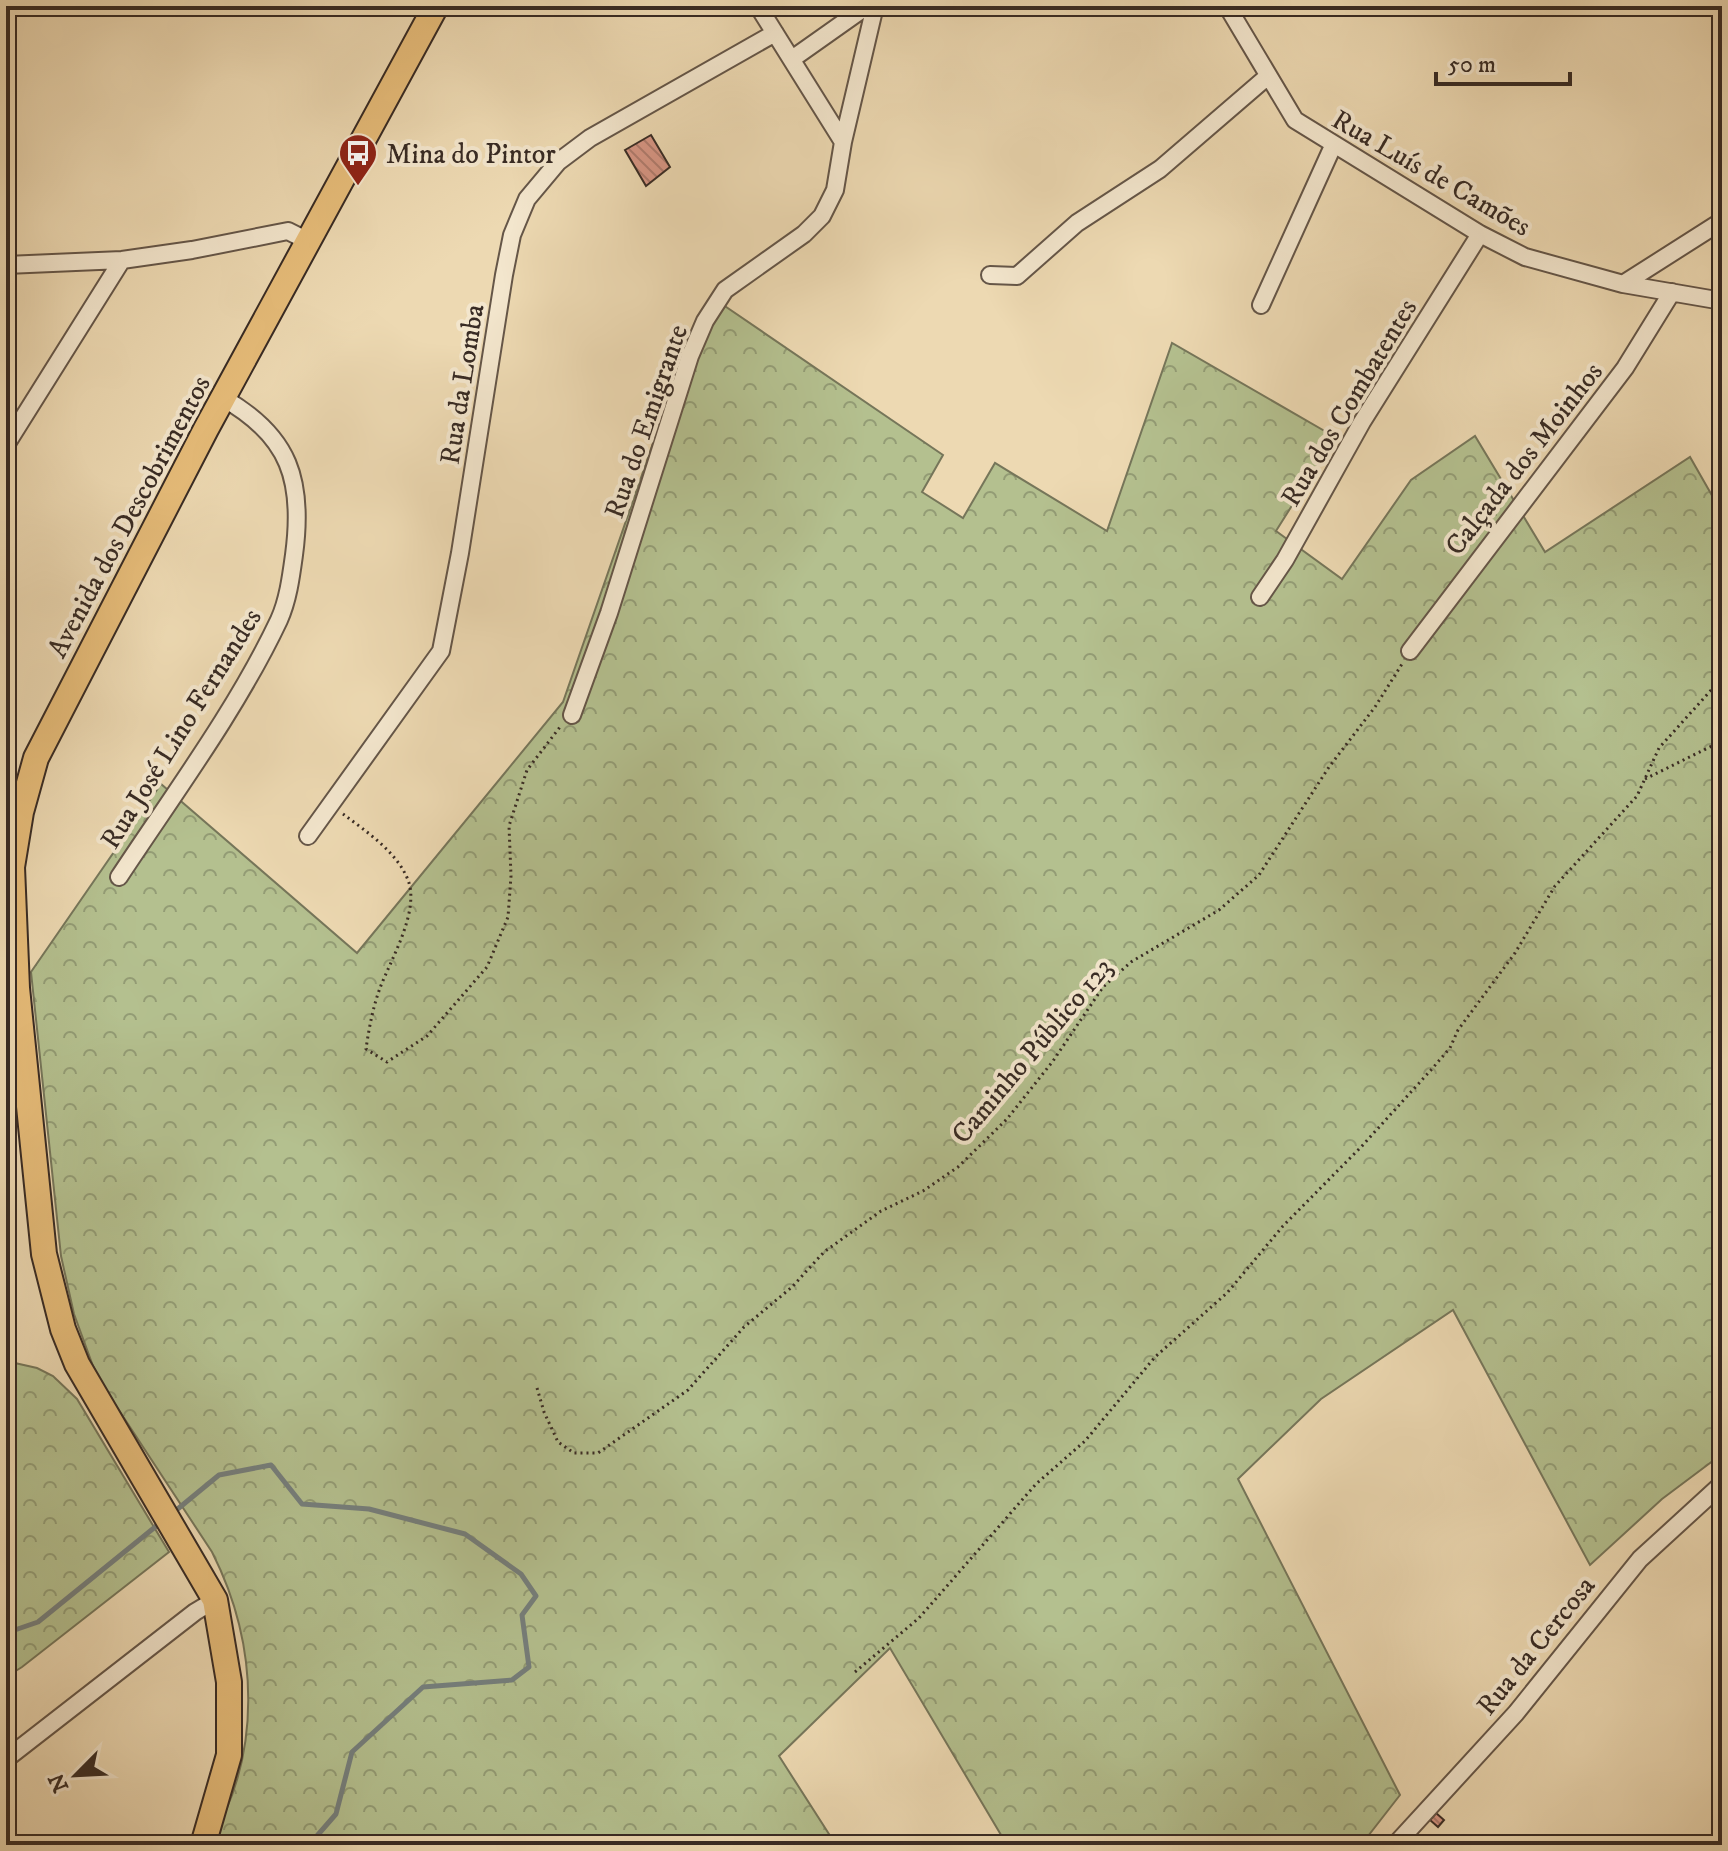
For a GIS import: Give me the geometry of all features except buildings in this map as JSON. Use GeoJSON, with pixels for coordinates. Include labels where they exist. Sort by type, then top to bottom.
{"type":"FeatureCollection","features":[{"type":"Feature","properties":{"kind":"main road","name":"Avenida dos Descobrimentos"},"geometry":{"type":"LineString","coordinates":[[203,1845],[229,1755],[229,1682],[215,1600],[77,1364],[59,1317],[44,1254],[17,988],[12,867],[21,812],[36,758],[223,398],[436,6]]}},
{"type":"Feature","properties":{"kind":"street"},"geometry":{"type":"LineString","coordinates":[[758,6],[843,142]]}},
{"type":"Feature","properties":{"kind":"street"},"geometry":{"type":"LineString","coordinates":[[792,59],[867,6]]}},
{"type":"Feature","properties":{"kind":"street","name":"Rua do Emigrante"},"geometry":{"type":"LineString","coordinates":[[572,715],[609,613],[690,356],[705,321],[725,290],[804,234],[822,216],[835,190],[875,6]]}},
{"type":"Feature","properties":{"kind":"street","name":"Rua Luís de Camões"},"geometry":{"type":"LineString","coordinates":[[1227,6],[1295,120],[1480,234],[1525,257],[1623,284],[1722,301]]}},
{"type":"Feature","properties":{"kind":"street","name":"Rua da Lomba"},"geometry":{"type":"LineString","coordinates":[[308,836],[441,651],[512,235],[527,199],[558,162],[590,138],[775,33]]}},
{"type":"Feature","properties":{"kind":"street"},"geometry":{"type":"LineString","coordinates":[[990,275],[1017,276],[1077,223],[1160,169],[1268,76]]}},
{"type":"Feature","properties":{"kind":"street"},"geometry":{"type":"LineString","coordinates":[[1261,305],[1333,146]]}},
{"type":"Feature","properties":{"kind":"street"},"geometry":{"type":"LineString","coordinates":[[1623,284],[1722,221]]}},
{"type":"Feature","properties":{"kind":"street"},"geometry":{"type":"LineString","coordinates":[[6,265],[122,260],[288,231],[308,241]]}},
{"type":"Feature","properties":{"kind":"street","name":"Rua dos Combatentes"},"geometry":{"type":"LineString","coordinates":[[1260,597],[1285,560],[1362,422],[1480,234]]}},
{"type":"Feature","properties":{"kind":"street"},"geometry":{"type":"LineString","coordinates":[[6,445],[122,260]]}},
{"type":"Feature","properties":{"kind":"street","name":"Calçada dos Moinhos"},"geometry":{"type":"LineString","coordinates":[[1410,651],[1625,368],[1672,292]]}},
{"type":"Feature","properties":{"kind":"street","name":"Rua José Lino Fernandes"},"geometry":{"type":"LineString","coordinates":[[119,877],[225,716],[280,618],[290,583],[298,524],[295,483],[281,447],[247,412],[223,398]]}},
{"type":"Feature","properties":{"kind":"street","name":"Rua da Cercosa"},"geometry":{"type":"LineString","coordinates":[[1395,1845],[1516,1713],[1640,1559],[1722,1484]]}},
{"type":"Feature","properties":{"kind":"street"},"geometry":{"type":"LineString","coordinates":[[6,1759],[182,1621],[215,1600]]}},
{"type":"Feature","properties":{"kind":"path","name":"Caminho Público 123"},"geometry":{"type":"LineString","coordinates":[[537,1388],[558,1442],[574,1453],[598,1453],[688,1390],[744,1327],[792,1287],[824,1252],[881,1211],[923,1191],[958,1167],[1007,1119],[1053,1061],[1103,987],[1131,962],[1219,910],[1259,875],[1410,651]]}},
{"type":"Feature","properties":{"kind":"path"},"geometry":{"type":"LineString","coordinates":[[855,1672],[919,1618],[1036,1484],[1085,1441],[1155,1357],[1227,1293],[1283,1226],[1431,1070],[1450,1048],[1458,1030],[1515,953],[1555,886],[1637,796],[1659,748],[1722,678]]}},
{"type":"Feature","properties":{"kind":"path"},"geometry":{"type":"LineString","coordinates":[[330,805],[397,860],[409,883],[409,912],[380,988],[366,1049],[387,1062],[427,1036],[487,967],[508,917],[511,876],[509,826],[527,770],[545,744],[572,715]]}},
{"type":"Feature","properties":{"kind":"path"},"geometry":{"type":"LineString","coordinates":[[1645,779],[1722,741]]}},
{"type":"Feature","properties":{"kind":"green space"},"geometry":{"type":"Polygon","coordinates":[[[713,298],[943,455],[922,492],[963,518],[995,463],[1107,531],[1172,343],[1335,437],[1276,531],[1342,579],[1411,480],[1475,436],[1545,552],[1690,457],[1722,513],[1722,1454],[1662,1499],[1590,1565],[1453,1310],[1321,1399],[1238,1479],[1400,1795],[1361,1845],[1007,1845],[890,1648],[779,1756],[836,1845],[208,1845],[226,1810],[246,1737],[246,1662],[239,1624],[212,1552],[105,1389],[74,1314],[61,1256],[31,972],[161,784],[357,953],[563,702],[683,357],[713,298]]]}},
{"type":"Feature","properties":{"kind":"green space"},"geometry":{"type":"Polygon","coordinates":[[[6,1361],[37,1368],[53,1376],[77,1399],[169,1552],[6,1677],[6,1361]]]}},
{"type":"Feature","properties":{"kind":"waterway"},"geometry":{"type":"LineString","coordinates":[[174,1512],[219,1475],[271,1465],[302,1504],[369,1509],[465,1534],[521,1574],[536,1596],[522,1615],[529,1667],[512,1680],[423,1687],[352,1752],[336,1814],[309,1845]]}},
{"type":"Feature","properties":{"kind":"waterway"},"geometry":{"type":"LineString","coordinates":[[6,1633],[38,1622],[160,1523]]}},
{"type":"Feature","properties":{"kind":"place","name":"Mina do Pintor"},"geometry":{"type":"Point","coordinates":[358,187]}}]}
